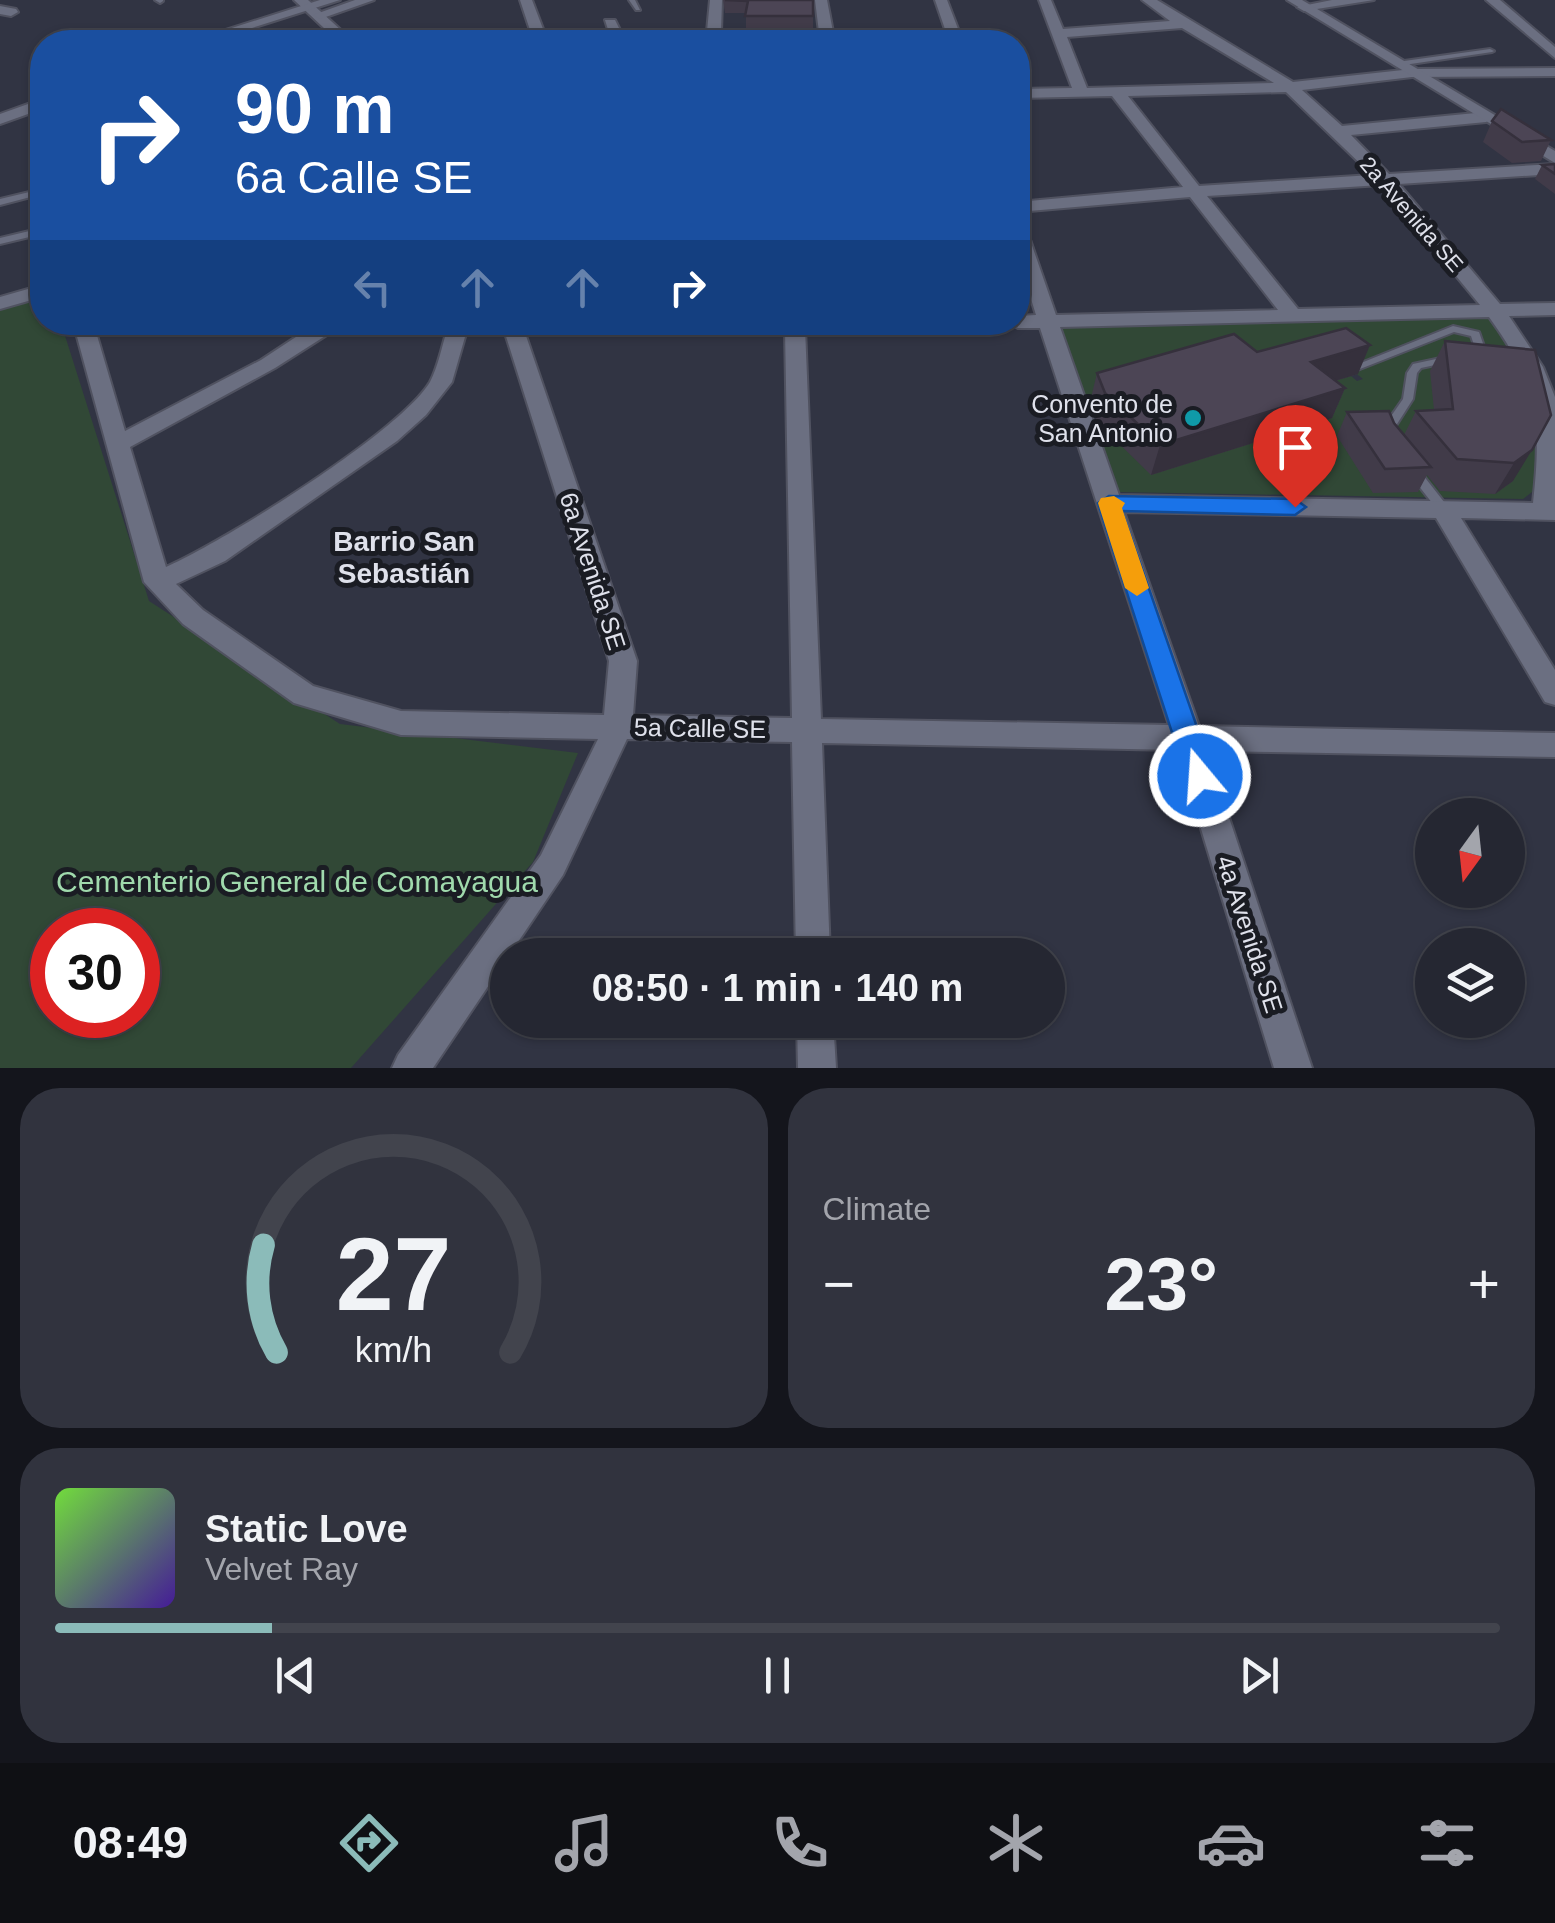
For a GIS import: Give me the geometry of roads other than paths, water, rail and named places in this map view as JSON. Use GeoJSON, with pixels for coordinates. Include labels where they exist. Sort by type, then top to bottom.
{"type":"FeatureCollection","features":[{"type":"Feature","properties":{"kind":"street"},"geometry":{"type":"LineString","coordinates":[[234,30],[334,0]]}},
{"type":"Feature","properties":{"kind":"street"},"geometry":{"type":"LineString","coordinates":[[260,30],[310,7],[368,0]]}},
{"type":"Feature","properties":{"kind":"street"},"geometry":{"type":"LineString","coordinates":[[526,0],[537,30]]}},
{"type":"Feature","properties":{"kind":"street"},"geometry":{"type":"LineString","coordinates":[[714,30],[716,0]]}},
{"type":"Feature","properties":{"kind":"street"},"geometry":{"type":"LineString","coordinates":[[821,0],[826,30]]}},
{"type":"Feature","properties":{"kind":"street"},"geometry":{"type":"LineString","coordinates":[[941,0],[952,30]]}},
{"type":"Feature","properties":{"kind":"street"},"geometry":{"type":"LineString","coordinates":[[1045,0],[1082,92]]}},
{"type":"Feature","properties":{"kind":"street","name":"2a Avenida SE"},"geometry":{"type":"LineString","coordinates":[[1148,0],[1290,87],[1384,178],[1496,311],[1534,370],[1544,396],[1551,449],[1550,512]]}},
{"type":"Feature","properties":{"kind":"street"},"geometry":{"type":"LineString","coordinates":[[1298,3],[1368,0]]}},
{"type":"Feature","properties":{"kind":"street"},"geometry":{"type":"LineString","coordinates":[[1492,0],[1555,54]]}},
{"type":"Feature","properties":{"kind":"street"},"geometry":{"type":"LineString","coordinates":[[1298,3],[1555,158]]}},
{"type":"Feature","properties":{"kind":"street"},"geometry":{"type":"LineString","coordinates":[[310,7],[334,30]]}},
{"type":"Feature","properties":{"kind":"street"},"geometry":{"type":"LineString","coordinates":[[610,23],[613,30]]}},
{"type":"Feature","properties":{"kind":"street"},"geometry":{"type":"LineString","coordinates":[[1058,34],[1182,24]]}},
{"type":"Feature","properties":{"kind":"street"},"geometry":{"type":"LineString","coordinates":[[1030,94],[1290,87],[1412,74],[1555,72]]}},
{"type":"Feature","properties":{"kind":"street"},"geometry":{"type":"LineString","coordinates":[[1116,91],[1293,316]]}},
{"type":"Feature","properties":{"kind":"street"},"geometry":{"type":"LineString","coordinates":[[0,104],[30,105]]}},
{"type":"Feature","properties":{"kind":"street"},"geometry":{"type":"LineString","coordinates":[[0,118],[30,109]]}},
{"type":"Feature","properties":{"kind":"street"},"geometry":{"type":"LineString","coordinates":[[1338,131],[1486,117]]}},
{"type":"Feature","properties":{"kind":"street"},"geometry":{"type":"LineString","coordinates":[[1030,206],[1198,191],[1555,169]]}},
{"type":"Feature","properties":{"kind":"street","name":"4a Avenida SE"},"geometry":{"type":"LineString","coordinates":[[1030,267],[1293,1068]]}},
{"type":"Feature","properties":{"kind":"street"},"geometry":{"type":"LineString","coordinates":[[0,303],[30,294]]}},
{"type":"Feature","properties":{"kind":"street"},"geometry":{"type":"LineString","coordinates":[[1030,322],[1555,310]]}},
{"type":"Feature","properties":{"kind":"street","name":"5a Calle SE"},"geometry":{"type":"LineString","coordinates":[[86,335],[157,582],[193,617],[304,695],[402,723],[1555,744]]}},
{"type":"Feature","properties":{"kind":"street"},"geometry":{"type":"LineString","coordinates":[[118,445],[268,364],[313,335]]}},
{"type":"Feature","properties":{"kind":"street"},"geometry":{"type":"LineString","coordinates":[[157,582],[216,555],[389,436],[441,382],[455,335]]}},
{"type":"Feature","properties":{"kind":"street","name":"6a Avenida SE"},"geometry":{"type":"LineString","coordinates":[[411,1068],[552,865],[618,726],[623,661],[516,335]]}},
{"type":"Feature","properties":{"kind":"street"},"geometry":{"type":"LineString","coordinates":[[795,335],[812,938]]}},
{"type":"Feature","properties":{"kind":"street"},"geometry":{"type":"LineString","coordinates":[[1109,503],[1550,512]]}},
{"type":"Feature","properties":{"kind":"street"},"geometry":{"type":"LineString","coordinates":[[1444,510],[1555,694]]}},
{"type":"Feature","properties":{"kind":"street"},"geometry":{"type":"LineString","coordinates":[[816,1038],[817,1068]]}},
{"type":"Feature","properties":{"kind":"lane"},"geometry":{"type":"LineString","coordinates":[[632,0],[638,9]]}},
{"type":"Feature","properties":{"kind":"lane"},"geometry":{"type":"LineString","coordinates":[[1397,64],[1490,50]]}},
{"type":"Feature","properties":{"kind":"lane"},"geometry":{"type":"LineString","coordinates":[[0,202],[30,195]]}},
{"type":"Feature","properties":{"kind":"lane"},"geometry":{"type":"LineString","coordinates":[[0,241],[30,235]]}},
{"type":"Feature","properties":{"kind":"lane"},"geometry":{"type":"LineString","coordinates":[[1356,366],[1453,330],[1475,334],[1479,340],[1482,352],[1477,356],[1417,366],[1408,400],[1386,428],[1390,442]]}},
{"type":"Feature","properties":{"kind":"lane"},"geometry":{"type":"LineString","coordinates":[[1401,455],[1444,510]]}},
{"type":"Feature","properties":{"kind":"place","name":"Convento de San Antonio"},"geometry":{"type":"Point","coordinates":[1193,418]}},
{"type":"Feature","properties":{"kind":"district","name":"Barrio San Sebastián"},"geometry":{"type":"Point","coordinates":[404,557]}},
{"type":"Feature","properties":{"kind":"park label","name":"Cementerio General de Comayagua"},"geometry":{"type":"Point","coordinates":[297,882]}}]}
